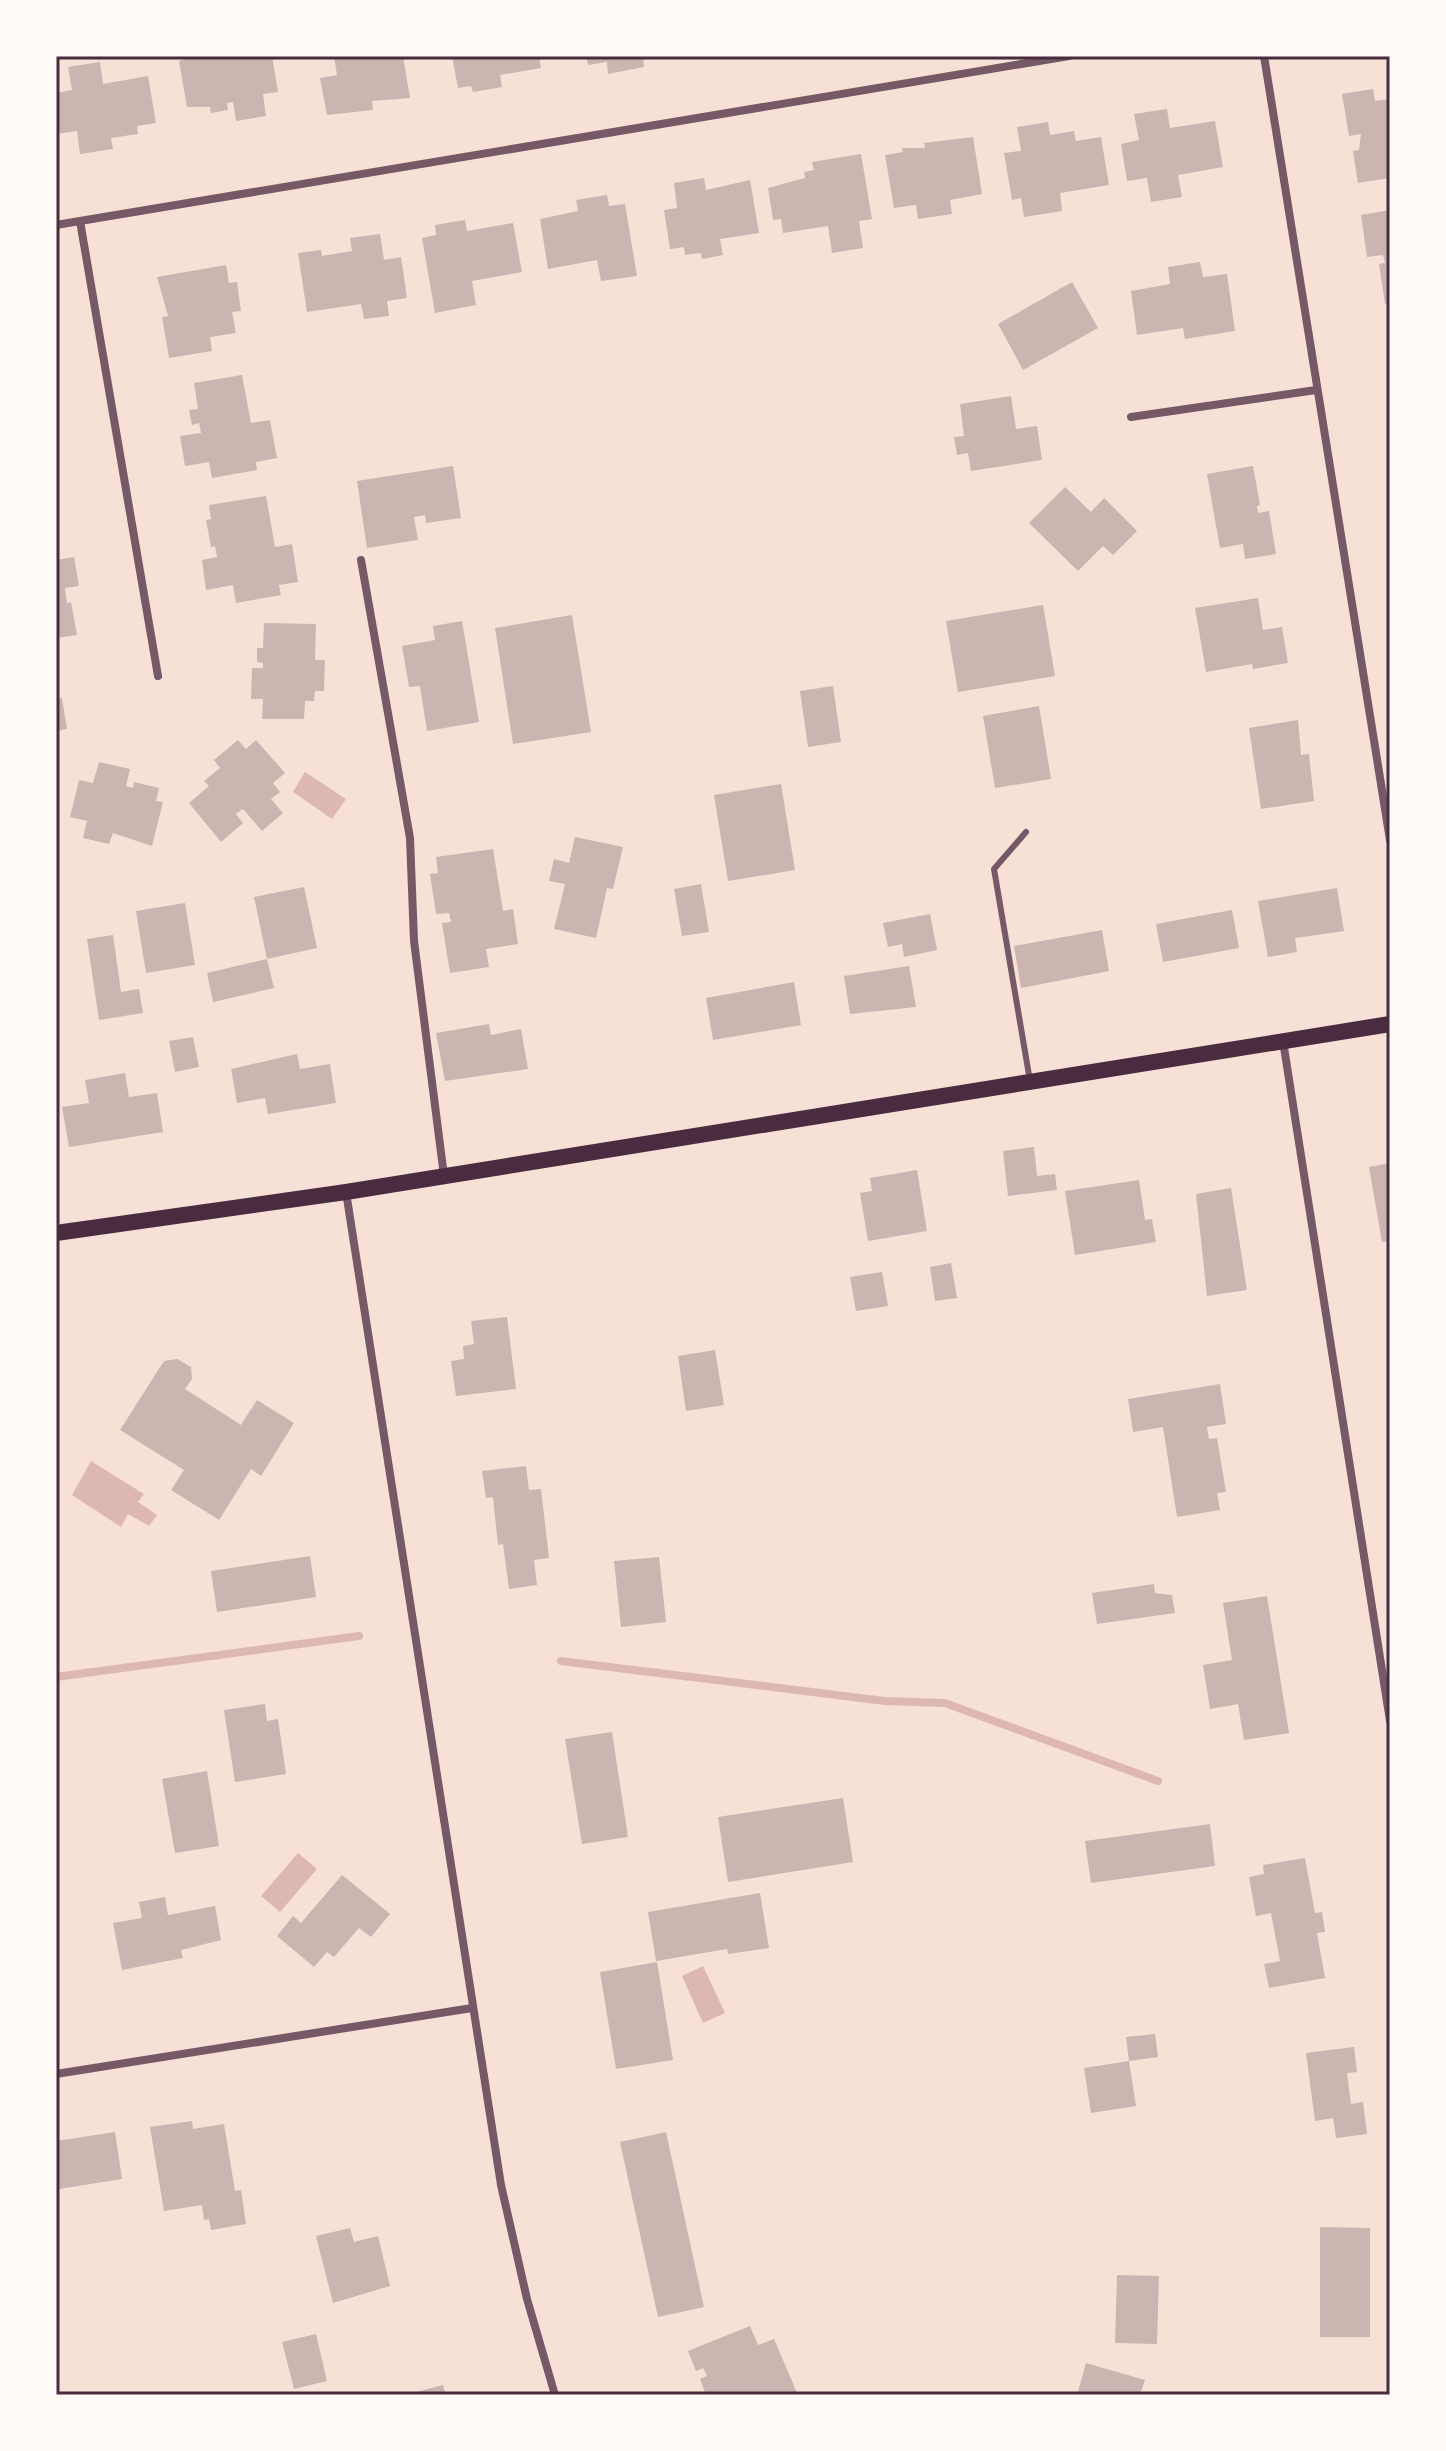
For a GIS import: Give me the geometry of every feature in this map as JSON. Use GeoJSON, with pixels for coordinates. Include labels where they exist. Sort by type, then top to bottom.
{"type":"FeatureCollection","features":[{"type":"Feature","properties":{"kind":"main road"},"geometry":{"type":"LineString","coordinates":[[56,1233],[346,1192],[1390,1024]]}},
{"type":"Feature","properties":{"kind":"street"},"geometry":{"type":"LineString","coordinates":[[56,225],[1069,56]]}},
{"type":"Feature","properties":{"kind":"street"},"geometry":{"type":"LineString","coordinates":[[1264,56],[1390,840]]}},
{"type":"Feature","properties":{"kind":"street"},"geometry":{"type":"LineString","coordinates":[[80,221],[158,676]]}},
{"type":"Feature","properties":{"kind":"street"},"geometry":{"type":"LineString","coordinates":[[1131,417],[1316,390]]}},
{"type":"Feature","properties":{"kind":"street"},"geometry":{"type":"LineString","coordinates":[[361,560],[410,838],[414,941],[444,1176]]}},
{"type":"Feature","properties":{"kind":"street"},"geometry":{"type":"LineString","coordinates":[[1283,1040],[1390,1721]]}},
{"type":"Feature","properties":{"kind":"street"},"geometry":{"type":"LineString","coordinates":[[346,1192],[501,2185],[527,2299],[555,2395]]}},
{"type":"Feature","properties":{"kind":"street"},"geometry":{"type":"LineString","coordinates":[[56,2074],[472,2008]]}},
{"type":"Feature","properties":{"kind":"lane"},"geometry":{"type":"LineString","coordinates":[[1026,832],[994,869],[1030,1081]]}},
{"type":"Feature","properties":{"kind":"shaded area"},"geometry":{"type":"Polygon","coordinates":[[[305,772],[346,799],[332,819],[293,792],[305,772]]]}},
{"type":"Feature","properties":{"kind":"shaded area"},"geometry":{"type":"Polygon","coordinates":[[[91,1461],[144,1494],[138,1502],[157,1515],[149,1526],[128,1514],[121,1527],[72,1495],[91,1461]]]}},
{"type":"Feature","properties":{"kind":"shaded area"},"geometry":{"type":"Polygon","coordinates":[[[298,1853],[317,1869],[280,1912],[261,1896],[298,1853]]]}},
{"type":"Feature","properties":{"kind":"shaded area"},"geometry":{"type":"Polygon","coordinates":[[[703,1966],[725,2013],[703,2023],[682,1976],[703,1966]]]}},
{"type":"Feature","properties":{"kind":"building"},"geometry":{"type":"Polygon","coordinates":[[[197,56],[272,56],[278,92],[263,94],[266,116],[236,121],[233,102],[227,103],[228,110],[211,113],[210,107],[187,107],[179,61],[197,56]]]}},
{"type":"Feature","properties":{"kind":"building"},"geometry":{"type":"Polygon","coordinates":[[[334,56],[403,56],[410,98],[372,101],[373,110],[327,115],[320,78],[337,75],[334,56]]]}},
{"type":"Feature","properties":{"kind":"building"},"geometry":{"type":"Polygon","coordinates":[[[452,56],[539,56],[541,68],[500,75],[502,87],[473,92],[471,86],[458,88],[452,56]]]}},
{"type":"Feature","properties":{"kind":"building"},"geometry":{"type":"Polygon","coordinates":[[[586,56],[643,56],[644,67],[608,74],[607,62],[588,65],[586,56]]]}},
{"type":"Feature","properties":{"kind":"building"},"geometry":{"type":"Polygon","coordinates":[[[100,62],[103,84],[148,76],[156,123],[137,126],[138,134],[111,138],[113,149],[80,154],[77,131],[56,134],[56,93],[72,90],[68,67],[100,62]]]}},
{"type":"Feature","properties":{"kind":"building"},"geometry":{"type":"Polygon","coordinates":[[[1373,89],[1375,101],[1390,99],[1390,178],[1358,183],[1353,151],[1359,150],[1361,134],[1349,136],[1342,94],[1373,89]]]}},
{"type":"Feature","properties":{"kind":"building"},"geometry":{"type":"Polygon","coordinates":[[[1167,109],[1170,128],[1215,121],[1223,167],[1178,175],[1182,197],[1151,202],[1147,178],[1127,181],[1121,144],[1139,140],[1134,114],[1167,109]]]}},
{"type":"Feature","properties":{"kind":"building"},"geometry":{"type":"Polygon","coordinates":[[[1048,122],[1050,135],[1074,131],[1076,141],[1101,137],[1109,185],[1060,193],[1062,211],[1024,217],[1021,198],[1012,200],[1004,153],[1021,151],[1017,127],[1048,122]]]}},
{"type":"Feature","properties":{"kind":"building"},"geometry":{"type":"Polygon","coordinates":[[[973,137],[982,194],[950,200],[952,214],[918,219],[916,205],[894,208],[885,155],[903,152],[902,148],[925,148],[924,143],[973,137]]]}},
{"type":"Feature","properties":{"kind":"building"},"geometry":{"type":"Polygon","coordinates":[[[861,154],[872,219],[859,221],[863,248],[832,253],[828,226],[783,233],[781,219],[773,220],[768,188],[805,178],[804,172],[814,170],[812,162],[861,154]]]}},
{"type":"Feature","properties":{"kind":"building"},"geometry":{"type":"Polygon","coordinates":[[[704,178],[706,190],[750,180],[759,233],[720,239],[723,255],[702,259],[701,253],[685,255],[684,247],[670,249],[664,210],[677,208],[674,183],[704,178]]]}},
{"type":"Feature","properties":{"kind":"building"},"geometry":{"type":"Polygon","coordinates":[[[607,195],[609,206],[625,204],[637,276],[601,281],[597,260],[548,269],[540,219],[578,211],[576,200],[607,195]]]}},
{"type":"Feature","properties":{"kind":"building"},"geometry":{"type":"Polygon","coordinates":[[[1390,210],[1390,303],[1385,304],[1379,264],[1385,263],[1383,255],[1367,257],[1361,215],[1390,210]]]}},
{"type":"Feature","properties":{"kind":"building"},"geometry":{"type":"Polygon","coordinates":[[[465,220],[467,231],[513,223],[522,272],[472,281],[476,305],[435,313],[422,238],[436,235],[435,225],[465,220]]]}},
{"type":"Feature","properties":{"kind":"building"},"geometry":{"type":"Polygon","coordinates":[[[380,234],[384,260],[401,257],[407,298],[387,301],[389,316],[364,319],[361,304],[307,312],[298,253],[321,250],[322,256],[352,251],[350,238],[380,234]]]}},
{"type":"Feature","properties":{"kind":"building"},"geometry":{"type":"Polygon","coordinates":[[[1200,262],[1203,277],[1227,274],[1235,331],[1185,339],[1183,328],[1137,335],[1131,291],[1170,284],[1168,267],[1200,262]]]}},
{"type":"Feature","properties":{"kind":"building"},"geometry":{"type":"Polygon","coordinates":[[[226,265],[229,283],[237,282],[241,311],[232,312],[236,333],[210,337],[212,351],[169,358],[162,317],[168,316],[157,277],[226,265]]]}},
{"type":"Feature","properties":{"kind":"building"},"geometry":{"type":"Polygon","coordinates":[[[1072,282],[1098,328],[1023,370],[998,324],[1072,282]]]}},
{"type":"Feature","properties":{"kind":"building"},"geometry":{"type":"Polygon","coordinates":[[[242,375],[251,423],[270,420],[277,458],[256,462],[257,470],[212,478],[209,462],[185,466],[180,436],[201,433],[199,423],[192,425],[189,410],[198,409],[194,383],[242,375]]]}},
{"type":"Feature","properties":{"kind":"building"},"geometry":{"type":"Polygon","coordinates":[[[1011,396],[1016,429],[1037,426],[1042,460],[971,471],[968,453],[957,455],[954,437],[964,436],[960,404],[1011,396]]]}},
{"type":"Feature","properties":{"kind":"building"},"geometry":{"type":"Polygon","coordinates":[[[453,466],[461,518],[426,523],[425,515],[414,517],[418,540],[367,548],[357,481],[453,466]]]}},
{"type":"Feature","properties":{"kind":"building"},"geometry":{"type":"Polygon","coordinates":[[[1253,466],[1260,505],[1257,506],[1258,513],[1269,511],[1276,554],[1245,559],[1243,544],[1220,548],[1207,474],[1253,466]]]}},
{"type":"Feature","properties":{"kind":"building"},"geometry":{"type":"Polygon","coordinates":[[[1065,487],[1091,512],[1104,498],[1137,531],[1113,555],[1103,546],[1078,571],[1029,523],[1065,487]]]}},
{"type":"Feature","properties":{"kind":"building"},"geometry":{"type":"Polygon","coordinates":[[[266,496],[275,547],[292,544],[298,582],[279,585],[281,595],[236,603],[233,585],[206,590],[202,560],[217,557],[215,546],[211,547],[206,520],[211,519],[209,505],[266,496]]]}},
{"type":"Feature","properties":{"kind":"building"},"geometry":{"type":"Polygon","coordinates":[[[74,557],[79,586],[65,588],[77,635],[56,638],[56,560],[74,557]]]}},
{"type":"Feature","properties":{"kind":"building"},"geometry":{"type":"Polygon","coordinates":[[[1258,598],[1263,630],[1282,627],[1288,663],[1253,669],[1252,664],[1206,672],[1195,608],[1258,598]]]}},
{"type":"Feature","properties":{"kind":"building"},"geometry":{"type":"Polygon","coordinates":[[[1043,605],[1055,676],[958,692],[946,621],[1043,605]]]}},
{"type":"Feature","properties":{"kind":"building"},"geometry":{"type":"Polygon","coordinates":[[[572,615],[591,732],[513,744],[495,628],[572,615]]]}},
{"type":"Feature","properties":{"kind":"building"},"geometry":{"type":"Polygon","coordinates":[[[462,621],[479,722],[427,731],[420,686],[409,687],[402,646],[435,640],[433,626],[462,621]]]}},
{"type":"Feature","properties":{"kind":"building"},"geometry":{"type":"Polygon","coordinates":[[[264,623],[316,624],[315,660],[325,660],[324,691],[315,691],[314,701],[305,701],[304,719],[262,719],[263,699],[251,699],[252,668],[263,668],[263,663],[257,662],[257,648],[263,648],[264,623]]]}},
{"type":"Feature","properties":{"kind":"building"},"geometry":{"type":"Polygon","coordinates":[[[833,686],[841,742],[808,747],[800,691],[833,686]]]}},
{"type":"Feature","properties":{"kind":"building"},"geometry":{"type":"Polygon","coordinates":[[[62,698],[67,729],[56,731],[56,699],[62,698]]]}},
{"type":"Feature","properties":{"kind":"building"},"geometry":{"type":"Polygon","coordinates":[[[1039,706],[1051,779],[995,788],[983,716],[1039,706]]]}},
{"type":"Feature","properties":{"kind":"building"},"geometry":{"type":"Polygon","coordinates":[[[1298,720],[1301,755],[1309,754],[1314,801],[1261,809],[1249,728],[1298,720]]]}},
{"type":"Feature","properties":{"kind":"building"},"geometry":{"type":"Polygon","coordinates":[[[238,740],[246,749],[256,740],[285,773],[273,783],[280,792],[271,799],[283,813],[262,831],[243,809],[236,814],[243,823],[221,842],[189,803],[209,786],[204,781],[220,768],[214,760],[238,740]]]}},
{"type":"Feature","properties":{"kind":"building"},"geometry":{"type":"Polygon","coordinates":[[[99,762],[130,769],[126,786],[133,788],[134,782],[159,788],[156,801],[163,802],[152,846],[113,833],[109,844],[83,838],[87,821],[70,817],[79,780],[93,783],[99,762]]]}},
{"type":"Feature","properties":{"kind":"building"},"geometry":{"type":"Polygon","coordinates":[[[781,784],[795,870],[728,881],[714,795],[781,784]]]}},
{"type":"Feature","properties":{"kind":"building"},"geometry":{"type":"Polygon","coordinates":[[[575,837],[623,847],[613,889],[607,888],[596,938],[554,929],[565,884],[549,881],[554,859],[569,863],[575,837]]]}},
{"type":"Feature","properties":{"kind":"building"},"geometry":{"type":"Polygon","coordinates":[[[493,849],[503,911],[513,909],[518,944],[486,949],[489,967],[450,973],[442,923],[451,922],[449,913],[436,914],[430,874],[438,873],[436,857],[493,849]]]}},
{"type":"Feature","properties":{"kind":"building"},"geometry":{"type":"Polygon","coordinates":[[[701,884],[709,932],[682,936],[674,889],[701,884]]]}},
{"type":"Feature","properties":{"kind":"building"},"geometry":{"type":"Polygon","coordinates":[[[304,887],[317,948],[267,959],[254,897],[304,887]]]}},
{"type":"Feature","properties":{"kind":"building"},"geometry":{"type":"Polygon","coordinates":[[[1337,888],[1344,931],[1295,938],[1297,952],[1268,957],[1258,901],[1337,888]]]}},
{"type":"Feature","properties":{"kind":"building"},"geometry":{"type":"Polygon","coordinates":[[[185,903],[195,965],[146,973],[136,911],[185,903]]]}},
{"type":"Feature","properties":{"kind":"building"},"geometry":{"type":"Polygon","coordinates":[[[1232,910],[1239,948],[1163,962],[1156,924],[1232,910]]]}},
{"type":"Feature","properties":{"kind":"building"},"geometry":{"type":"Polygon","coordinates":[[[930,914],[937,950],[904,957],[902,944],[888,947],[883,923],[930,914]]]}},
{"type":"Feature","properties":{"kind":"building"},"geometry":{"type":"Polygon","coordinates":[[[1102,930],[1109,971],[1021,988],[1014,946],[1102,930]]]}},
{"type":"Feature","properties":{"kind":"building"},"geometry":{"type":"Polygon","coordinates":[[[113,935],[121,992],[139,989],[143,1013],[99,1020],[87,939],[113,935]]]}},
{"type":"Feature","properties":{"kind":"building"},"geometry":{"type":"Polygon","coordinates":[[[267,959],[274,988],[213,1002],[207,973],[267,959]]]}},
{"type":"Feature","properties":{"kind":"building"},"geometry":{"type":"Polygon","coordinates":[[[909,966],[916,1007],[850,1014],[844,976],[909,966]]]}},
{"type":"Feature","properties":{"kind":"building"},"geometry":{"type":"Polygon","coordinates":[[[794,982],[801,1025],[713,1040],[706,998],[794,982]]]}},
{"type":"Feature","properties":{"kind":"building"},"geometry":{"type":"Polygon","coordinates":[[[489,1024],[491,1035],[521,1029],[528,1069],[445,1081],[436,1033],[489,1024]]]}},
{"type":"Feature","properties":{"kind":"building"},"geometry":{"type":"Polygon","coordinates":[[[193,1037],[199,1067],[175,1072],[169,1041],[193,1037]]]}},
{"type":"Feature","properties":{"kind":"building"},"geometry":{"type":"Polygon","coordinates":[[[297,1054],[300,1069],[330,1064],[336,1103],[268,1114],[265,1098],[237,1103],[231,1069],[297,1054]]]}},
{"type":"Feature","properties":{"kind":"building"},"geometry":{"type":"Polygon","coordinates":[[[125,1073],[129,1097],[157,1093],[163,1132],[69,1147],[62,1107],[89,1103],[85,1080],[125,1073]]]}},
{"type":"Feature","properties":{"kind":"building"},"geometry":{"type":"Polygon","coordinates":[[[1034,1147],[1037,1176],[1055,1174],[1057,1190],[1008,1196],[1003,1151],[1034,1147]]]}},
{"type":"Feature","properties":{"kind":"building"},"geometry":{"type":"Polygon","coordinates":[[[1390,1163],[1390,1241],[1382,1242],[1369,1167],[1390,1163]]]}},
{"type":"Feature","properties":{"kind":"building"},"geometry":{"type":"Polygon","coordinates":[[[917,1170],[927,1231],[868,1241],[860,1193],[872,1191],[870,1178],[917,1170]]]}},
{"type":"Feature","properties":{"kind":"building"},"geometry":{"type":"Polygon","coordinates":[[[1139,1180],[1145,1220],[1152,1219],[1156,1242],[1075,1255],[1065,1191],[1139,1180]]]}},
{"type":"Feature","properties":{"kind":"building"},"geometry":{"type":"Polygon","coordinates":[[[1231,1188],[1247,1290],[1207,1296],[1196,1194],[1231,1188]]]}},
{"type":"Feature","properties":{"kind":"building"},"geometry":{"type":"Polygon","coordinates":[[[951,1263],[957,1298],[935,1301],[930,1267],[951,1263]]]}},
{"type":"Feature","properties":{"kind":"building"},"geometry":{"type":"Polygon","coordinates":[[[882,1272],[888,1306],[856,1311],[850,1277],[882,1272]]]}},
{"type":"Feature","properties":{"kind":"building"},"geometry":{"type":"Polygon","coordinates":[[[507,1317],[516,1389],[456,1396],[451,1361],[464,1359],[463,1346],[474,1344],[471,1321],[507,1317]]]}},
{"type":"Feature","properties":{"kind":"building"},"geometry":{"type":"Polygon","coordinates":[[[715,1350],[724,1405],[686,1411],[678,1356],[715,1350]]]}},
{"type":"Feature","properties":{"kind":"building"},"geometry":{"type":"Polygon","coordinates":[[[177,1359],[191,1367],[192,1379],[185,1389],[241,1425],[257,1400],[294,1423],[261,1476],[251,1469],[219,1520],[171,1490],[184,1470],[120,1430],[164,1361],[177,1359]]]}},
{"type":"Feature","properties":{"kind":"building"},"geometry":{"type":"Polygon","coordinates":[[[1220,1384],[1226,1424],[1207,1427],[1209,1439],[1217,1438],[1226,1492],[1217,1493],[1220,1510],[1177,1517],[1163,1427],[1133,1432],[1128,1399],[1220,1384]]]}},
{"type":"Feature","properties":{"kind":"building"},"geometry":{"type":"Polygon","coordinates":[[[526,1466],[529,1490],[541,1489],[549,1558],[534,1560],[537,1585],[509,1589],[503,1544],[498,1545],[493,1497],[486,1498],[482,1471],[526,1466]]]}},
{"type":"Feature","properties":{"kind":"building"},"geometry":{"type":"Polygon","coordinates":[[[310,1556],[316,1597],[217,1612],[211,1571],[310,1556]]]}},
{"type":"Feature","properties":{"kind":"building"},"geometry":{"type":"Polygon","coordinates":[[[659,1557],[666,1622],[621,1627],[614,1561],[659,1557]]]}},
{"type":"Feature","properties":{"kind":"building"},"geometry":{"type":"Polygon","coordinates":[[[1154,1584],[1155,1593],[1172,1595],[1175,1613],[1097,1624],[1092,1593],[1154,1584]]]}},
{"type":"Feature","properties":{"kind":"building"},"geometry":{"type":"Polygon","coordinates":[[[1267,1596],[1289,1733],[1244,1740],[1238,1704],[1210,1709],[1203,1665],[1232,1660],[1223,1603],[1267,1596]]]}},
{"type":"Feature","properties":{"kind":"building"},"geometry":{"type":"Polygon","coordinates":[[[265,1704],[267,1721],[278,1719],[286,1774],[235,1782],[224,1710],[265,1704]]]}},
{"type":"Feature","properties":{"kind":"building"},"geometry":{"type":"Polygon","coordinates":[[[612,1732],[628,1837],[582,1844],[565,1739],[612,1732]]]}},
{"type":"Feature","properties":{"kind":"building"},"geometry":{"type":"Polygon","coordinates":[[[207,1771],[219,1846],[175,1853],[162,1779],[207,1771]]]}},
{"type":"Feature","properties":{"kind":"building"},"geometry":{"type":"Polygon","coordinates":[[[843,1798],[853,1862],[728,1882],[718,1817],[843,1798]]]}},
{"type":"Feature","properties":{"kind":"building"},"geometry":{"type":"Polygon","coordinates":[[[1210,1824],[1215,1866],[1091,1883],[1085,1841],[1210,1824]]]}},
{"type":"Feature","properties":{"kind":"building"},"geometry":{"type":"Polygon","coordinates":[[[1305,1858],[1315,1913],[1322,1912],[1325,1932],[1317,1933],[1325,1978],[1269,1988],[1264,1964],[1280,1961],[1271,1913],[1256,1916],[1249,1877],[1264,1874],[1263,1865],[1305,1858]]]}},
{"type":"Feature","properties":{"kind":"building"},"geometry":{"type":"Polygon","coordinates":[[[342,1875],[390,1914],[371,1937],[359,1928],[334,1957],[327,1952],[314,1967],[277,1936],[293,1916],[301,1923],[342,1875]]]}},
{"type":"Feature","properties":{"kind":"building"},"geometry":{"type":"Polygon","coordinates":[[[760,1893],[769,1948],[728,1954],[727,1949],[656,1961],[648,1912],[760,1893]]]}},
{"type":"Feature","properties":{"kind":"building"},"geometry":{"type":"Polygon","coordinates":[[[165,1897],[168,1915],[215,1906],[221,1940],[181,1950],[183,1958],[122,1970],[113,1923],[142,1918],[139,1902],[165,1897]]]}},
{"type":"Feature","properties":{"kind":"building"},"geometry":{"type":"Polygon","coordinates":[[[657,1962],[673,2060],[616,2069],[600,1972],[657,1962]]]}},
{"type":"Feature","properties":{"kind":"building"},"geometry":{"type":"Polygon","coordinates":[[[1155,2034],[1158,2057],[1129,2061],[1126,2037],[1155,2034]]]}},
{"type":"Feature","properties":{"kind":"building"},"geometry":{"type":"Polygon","coordinates":[[[1354,2047],[1357,2072],[1347,2073],[1351,2104],[1363,2102],[1367,2134],[1336,2138],[1333,2118],[1315,2121],[1306,2053],[1354,2047]]]}},
{"type":"Feature","properties":{"kind":"building"},"geometry":{"type":"Polygon","coordinates":[[[1129,2061],[1136,2106],[1091,2113],[1084,2068],[1129,2061]]]}},
{"type":"Feature","properties":{"kind":"building"},"geometry":{"type":"Polygon","coordinates":[[[192,2121],[193,2129],[224,2124],[235,2191],[241,2190],[246,2224],[211,2230],[209,2219],[204,2220],[202,2205],[164,2211],[150,2127],[192,2121]]]}},
{"type":"Feature","properties":{"kind":"building"},"geometry":{"type":"Polygon","coordinates":[[[115,2132],[122,2179],[59,2189],[56,2141],[115,2132]]]}},
{"type":"Feature","properties":{"kind":"building"},"geometry":{"type":"Polygon","coordinates":[[[666,2132],[704,2307],[658,2317],[620,2142],[666,2132]]]}},
{"type":"Feature","properties":{"kind":"building"},"geometry":{"type":"Polygon","coordinates":[[[1320,2227],[1370,2228],[1370,2337],[1320,2337],[1320,2227]]]}},
{"type":"Feature","properties":{"kind":"building"},"geometry":{"type":"Polygon","coordinates":[[[350,2228],[354,2242],[378,2236],[390,2286],[333,2303],[316,2236],[350,2228]]]}},
{"type":"Feature","properties":{"kind":"building"},"geometry":{"type":"Polygon","coordinates":[[[1117,2275],[1159,2276],[1157,2344],[1115,2343],[1117,2275]]]}},
{"type":"Feature","properties":{"kind":"building"},"geometry":{"type":"Polygon","coordinates":[[[750,2326],[758,2345],[774,2339],[798,2395],[715,2395],[714,2392],[706,2395],[700,2379],[707,2376],[703,2368],[696,2371],[688,2351],[750,2326]]]}},
{"type":"Feature","properties":{"kind":"building"},"geometry":{"type":"Polygon","coordinates":[[[316,2334],[327,2381],[294,2389],[282,2342],[316,2334]]]}},
{"type":"Feature","properties":{"kind":"building"},"geometry":{"type":"Polygon","coordinates":[[[1086,2363],[1145,2380],[1140,2395],[1077,2395],[1086,2363]]]}},
{"type":"Feature","properties":{"kind":"building"},"geometry":{"type":"Polygon","coordinates":[[[443,2385],[446,2395],[409,2395],[409,2394],[443,2385]]]}},
{"type":"Feature","properties":{"kind":"waterway"},"geometry":{"type":"LineString","coordinates":[[56,1677],[359,1636]]}},
{"type":"Feature","properties":{"kind":"waterway"},"geometry":{"type":"LineString","coordinates":[[561,1661],[885,1701],[945,1703],[1158,1781]]}}]}
